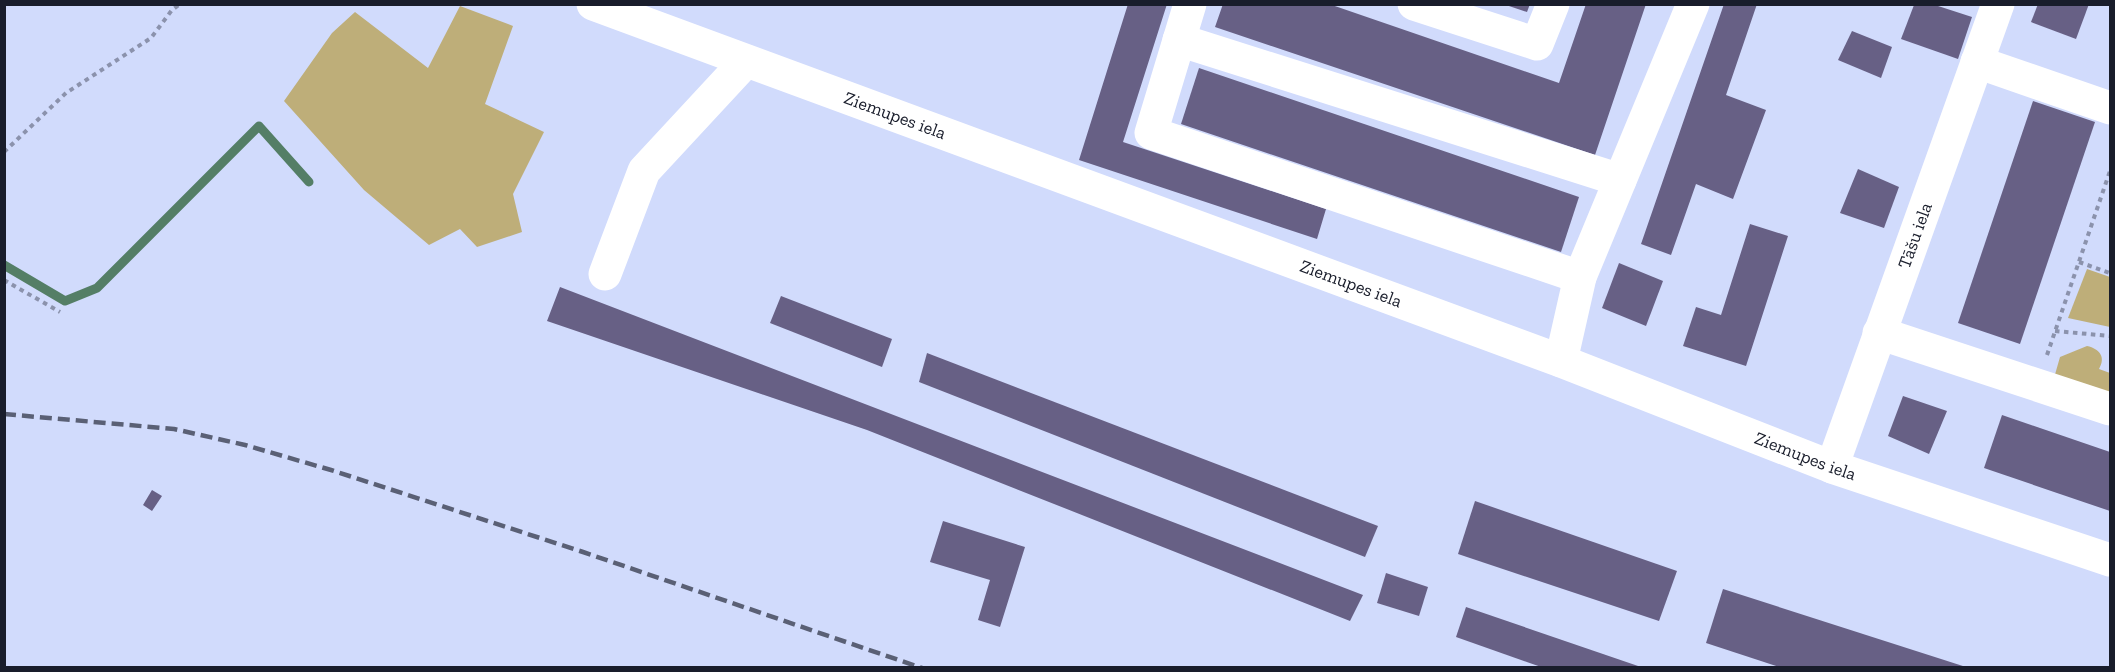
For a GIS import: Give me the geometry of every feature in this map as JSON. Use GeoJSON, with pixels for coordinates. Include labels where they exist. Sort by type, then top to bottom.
{"type":"FeatureCollection","features":[{"type":"Feature","properties":{"kind":"street","name":"Ziemupes iela"},"geometry":{"type":"LineString","coordinates":[[593,4],[1562,361],[1832,467],[2110,560]]}},
{"type":"Feature","properties":{"kind":"street"},"geometry":{"type":"LineString","coordinates":[[1190,4],[1151,133],[1580,278]]}},
{"type":"Feature","properties":{"kind":"street"},"geometry":{"type":"LineString","coordinates":[[1414,4],[1537,44],[1553,4]]}},
{"type":"Feature","properties":{"kind":"street"},"geometry":{"type":"LineString","coordinates":[[1562,361],[1580,278],[1693,4]]}},
{"type":"Feature","properties":{"kind":"street","name":"Tāšu iela"},"geometry":{"type":"LineString","coordinates":[[1832,467],[1998,4]]}},
{"type":"Feature","properties":{"kind":"street"},"geometry":{"type":"LineString","coordinates":[[1179,40],[1620,180]]}},
{"type":"Feature","properties":{"kind":"street"},"geometry":{"type":"LineString","coordinates":[[605,274],[644,171],[746,61]]}},
{"type":"Feature","properties":{"kind":"street"},"geometry":{"type":"LineString","coordinates":[[1977,62],[2110,108]]}},
{"type":"Feature","properties":{"kind":"street"},"geometry":{"type":"LineString","coordinates":[[1879,333],[2110,409]]}},
{"type":"Feature","properties":{"kind":"path"},"geometry":{"type":"LineString","coordinates":[[4,152],[66,93],[151,38],[172,10],[180,4]]}},
{"type":"Feature","properties":{"kind":"path"},"geometry":{"type":"LineString","coordinates":[[2037,385],[2110,171]]}},
{"type":"Feature","properties":{"kind":"path"},"geometry":{"type":"LineString","coordinates":[[2079,262],[2110,273]]}},
{"type":"Feature","properties":{"kind":"path"},"geometry":{"type":"LineString","coordinates":[[4,280],[60,312]]}},
{"type":"Feature","properties":{"kind":"path"},"geometry":{"type":"LineString","coordinates":[[2055,331],[2110,336]]}},
{"type":"Feature","properties":{"kind":"shaded area"},"geometry":{"type":"Polygon","coordinates":[[[460,6],[513,26],[485,104],[544,132],[513,194],[522,232],[477,247],[460,229],[429,245],[364,190],[284,101],[332,33],[355,12],[428,68],[460,6]]]}},
{"type":"Feature","properties":{"kind":"shaded area"},"geometry":{"type":"Polygon","coordinates":[[[2087,269],[2110,277],[2110,327],[2068,318],[2087,269]]]}},
{"type":"Feature","properties":{"kind":"shaded area"},"geometry":{"type":"Polygon","coordinates":[[[2087,346],[2098,351],[2102,357],[2099,369],[2110,373],[2110,397],[2054,378],[2060,357],[2087,346]]]}},
{"type":"Feature","properties":{"kind":"building"},"geometry":{"type":"Polygon","coordinates":[[[1128,4],[1167,4],[1123,142],[1326,209],[1317,239],[1079,160],[1128,4]]]}},
{"type":"Feature","properties":{"kind":"building"},"geometry":{"type":"Polygon","coordinates":[[[1223,4],[1329,4],[1559,83],[1586,4],[1646,4],[1595,155],[1215,27],[1223,4]]]}},
{"type":"Feature","properties":{"kind":"building"},"geometry":{"type":"Polygon","coordinates":[[[1503,4],[1530,4],[1527,12],[1503,4]]]}},
{"type":"Feature","properties":{"kind":"building"},"geometry":{"type":"Polygon","coordinates":[[[1724,4],[1757,4],[1726,95],[1766,110],[1733,199],[1696,184],[1671,255],[1641,244],[1724,4]]]}},
{"type":"Feature","properties":{"kind":"building"},"geometry":{"type":"Polygon","coordinates":[[[2038,4],[2089,4],[2076,39],[2031,22],[2038,4]]]}},
{"type":"Feature","properties":{"kind":"building"},"geometry":{"type":"Polygon","coordinates":[[[1914,5],[1935,5],[1972,17],[1958,59],[1901,39],[1914,5]]]}},
{"type":"Feature","properties":{"kind":"building"},"geometry":{"type":"Polygon","coordinates":[[[1852,31],[1892,47],[1881,78],[1838,60],[1852,31]]]}},
{"type":"Feature","properties":{"kind":"building"},"geometry":{"type":"Polygon","coordinates":[[[1199,68],[1579,197],[1561,252],[1181,124],[1199,68]]]}},
{"type":"Feature","properties":{"kind":"building"},"geometry":{"type":"Polygon","coordinates":[[[2033,101],[2095,122],[2020,344],[1958,323],[2033,101]]]}},
{"type":"Feature","properties":{"kind":"building"},"geometry":{"type":"Polygon","coordinates":[[[1858,169],[1899,187],[1884,228],[1840,213],[1858,169]]]}},
{"type":"Feature","properties":{"kind":"building"},"geometry":{"type":"Polygon","coordinates":[[[1750,224],[1788,236],[1746,366],[1683,346],[1696,307],[1721,315],[1750,224]]]}},
{"type":"Feature","properties":{"kind":"building"},"geometry":{"type":"Polygon","coordinates":[[[1619,263],[1663,281],[1646,326],[1602,308],[1619,263]]]}},
{"type":"Feature","properties":{"kind":"building"},"geometry":{"type":"Polygon","coordinates":[[[560,287],[1363,595],[1350,621],[867,430],[547,321],[560,287]]]}},
{"type":"Feature","properties":{"kind":"building"},"geometry":{"type":"Polygon","coordinates":[[[781,296],[892,339],[882,367],[770,323],[781,296]]]}},
{"type":"Feature","properties":{"kind":"building"},"geometry":{"type":"Polygon","coordinates":[[[927,353],[1378,526],[1365,557],[919,382],[927,353]]]}},
{"type":"Feature","properties":{"kind":"building"},"geometry":{"type":"Polygon","coordinates":[[[1903,396],[1947,411],[1929,454],[1888,436],[1903,396]]]}},
{"type":"Feature","properties":{"kind":"building"},"geometry":{"type":"Polygon","coordinates":[[[2002,415],[2110,452],[2110,511],[1984,468],[2002,415]]]}},
{"type":"Feature","properties":{"kind":"building"},"geometry":{"type":"Polygon","coordinates":[[[152,490],[162,496],[152,511],[143,505],[152,490]]]}},
{"type":"Feature","properties":{"kind":"building"},"geometry":{"type":"Polygon","coordinates":[[[1475,501],[1677,571],[1659,621],[1458,554],[1475,501]]]}},
{"type":"Feature","properties":{"kind":"building"},"geometry":{"type":"Polygon","coordinates":[[[943,521],[1025,547],[1000,627],[978,620],[990,580],[930,562],[943,521]]]}},
{"type":"Feature","properties":{"kind":"building"},"geometry":{"type":"Polygon","coordinates":[[[1386,573],[1428,587],[1419,616],[1377,603],[1386,573]]]}},
{"type":"Feature","properties":{"kind":"building"},"geometry":{"type":"Polygon","coordinates":[[[1723,589],[1966,668],[1782,668],[1706,643],[1723,589]]]}},
{"type":"Feature","properties":{"kind":"building"},"geometry":{"type":"Polygon","coordinates":[[[1466,607],[1641,668],[1544,668],[1456,637],[1466,607]]]}},
{"type":"Feature","properties":{"kind":"waterway"},"geometry":{"type":"LineString","coordinates":[[4,265],[65,301],[97,288],[259,126],[309,182]]}},
{"type":"Feature","properties":{"kind":"railway"},"geometry":{"type":"LineString","coordinates":[[4,414],[174,429],[245,445],[331,470],[583,552],[922,668]]}}]}
